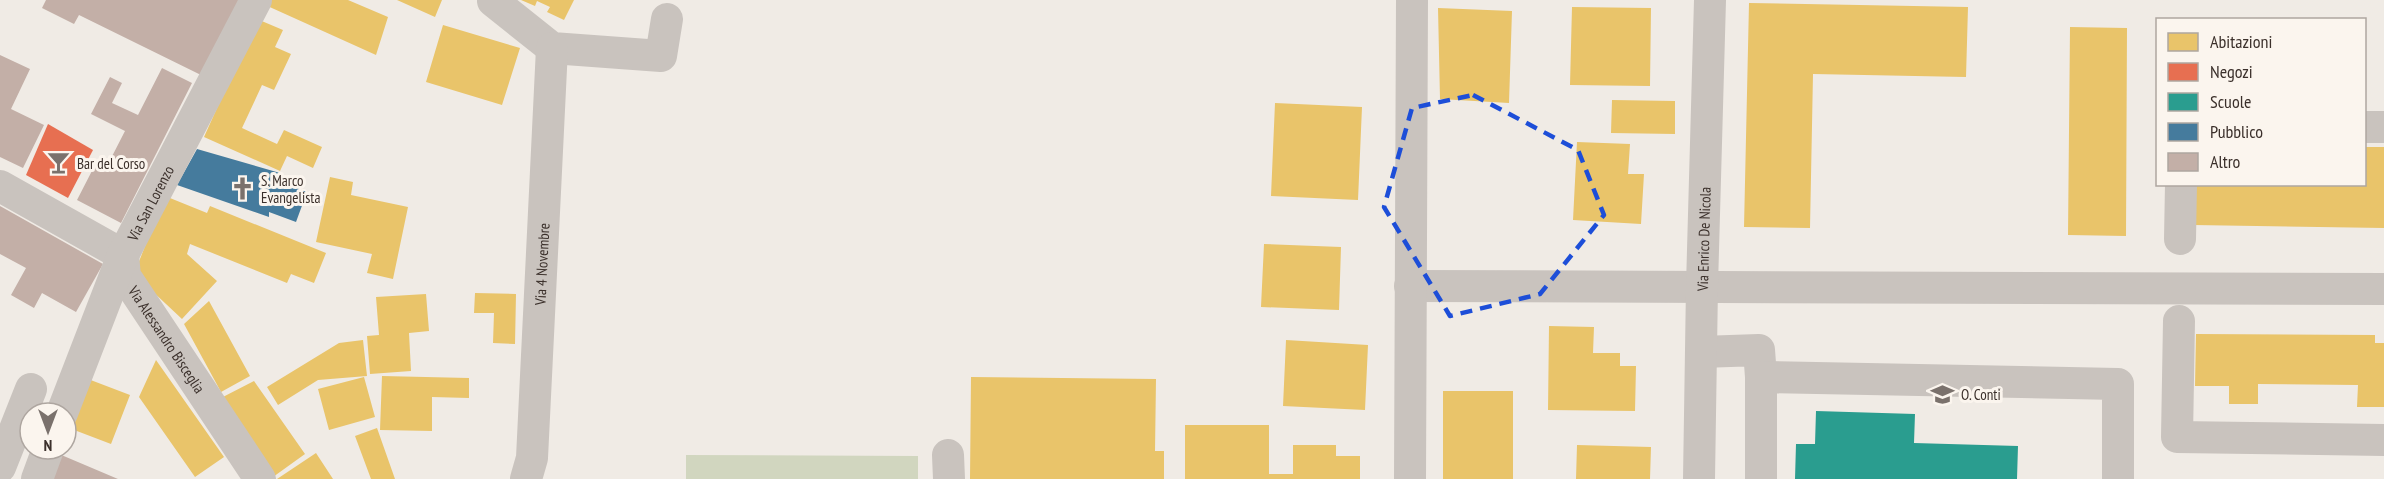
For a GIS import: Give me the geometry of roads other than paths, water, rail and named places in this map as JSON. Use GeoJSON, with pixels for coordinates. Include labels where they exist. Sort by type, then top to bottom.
{"type":"FeatureCollection","features":[{"type":"Feature","properties":{"kind":"street","name":"Via San Lorenzo"},"geometry":{"type":"LineString","coordinates":[[67,401],[123,255],[256,0]]}},
{"type":"Feature","properties":{"kind":"street"},"geometry":{"type":"LineString","coordinates":[[1410,479],[1412,0]]}},
{"type":"Feature","properties":{"kind":"street","name":"Via Enrico De Nicola"},"geometry":{"type":"LineString","coordinates":[[1699,479],[1710,0]]}},
{"type":"Feature","properties":{"kind":"street"},"geometry":{"type":"LineString","coordinates":[[493,1],[552,48],[661,56],[667,19]]}},
{"type":"Feature","properties":{"kind":"street","name":"Via 4 Novembre"},"geometry":{"type":"LineString","coordinates":[[526,479],[532,458],[552,48]]}},
{"type":"Feature","properties":{"kind":"street"},"geometry":{"type":"LineString","coordinates":[[2366,127],[2384,127]]}},
{"type":"Feature","properties":{"kind":"street"},"geometry":{"type":"LineString","coordinates":[[0,186],[123,255]]}},
{"type":"Feature","properties":{"kind":"street"},"geometry":{"type":"LineString","coordinates":[[2180,239],[2181,186]]}},
{"type":"Feature","properties":{"kind":"street","name":"Via Alessandro Bisceglia"},"geometry":{"type":"LineString","coordinates":[[123,255],[125,276],[260,479]]}},
{"type":"Feature","properties":{"kind":"street"},"geometry":{"type":"LineString","coordinates":[[1410,286],[2384,289]]}},
{"type":"Feature","properties":{"kind":"street"},"geometry":{"type":"LineString","coordinates":[[2179,321],[2177,437],[2384,440]]}},
{"type":"Feature","properties":{"kind":"street"},"geometry":{"type":"LineString","coordinates":[[1701,352],[1760,350],[1761,479]]}},
{"type":"Feature","properties":{"kind":"street"},"geometry":{"type":"LineString","coordinates":[[1761,377],[2118,384],[2118,479]]}},
{"type":"Feature","properties":{"kind":"street"},"geometry":{"type":"LineString","coordinates":[[0,467],[31,389]]}},
{"type":"Feature","properties":{"kind":"street"},"geometry":{"type":"LineString","coordinates":[[37,479],[44,461]]}},
{"type":"Feature","properties":{"kind":"place","name":"Bar del Corso"},"geometry":{"type":"Point","coordinates":[59,163]}},
{"type":"Feature","properties":{"kind":"place","name":"S. Marco Evangelista"},"geometry":{"type":"Point","coordinates":[243,189]}},
{"type":"Feature","properties":{"kind":"place","name":"O. Conti"},"geometry":{"type":"Point","coordinates":[1943,394]}}]}
